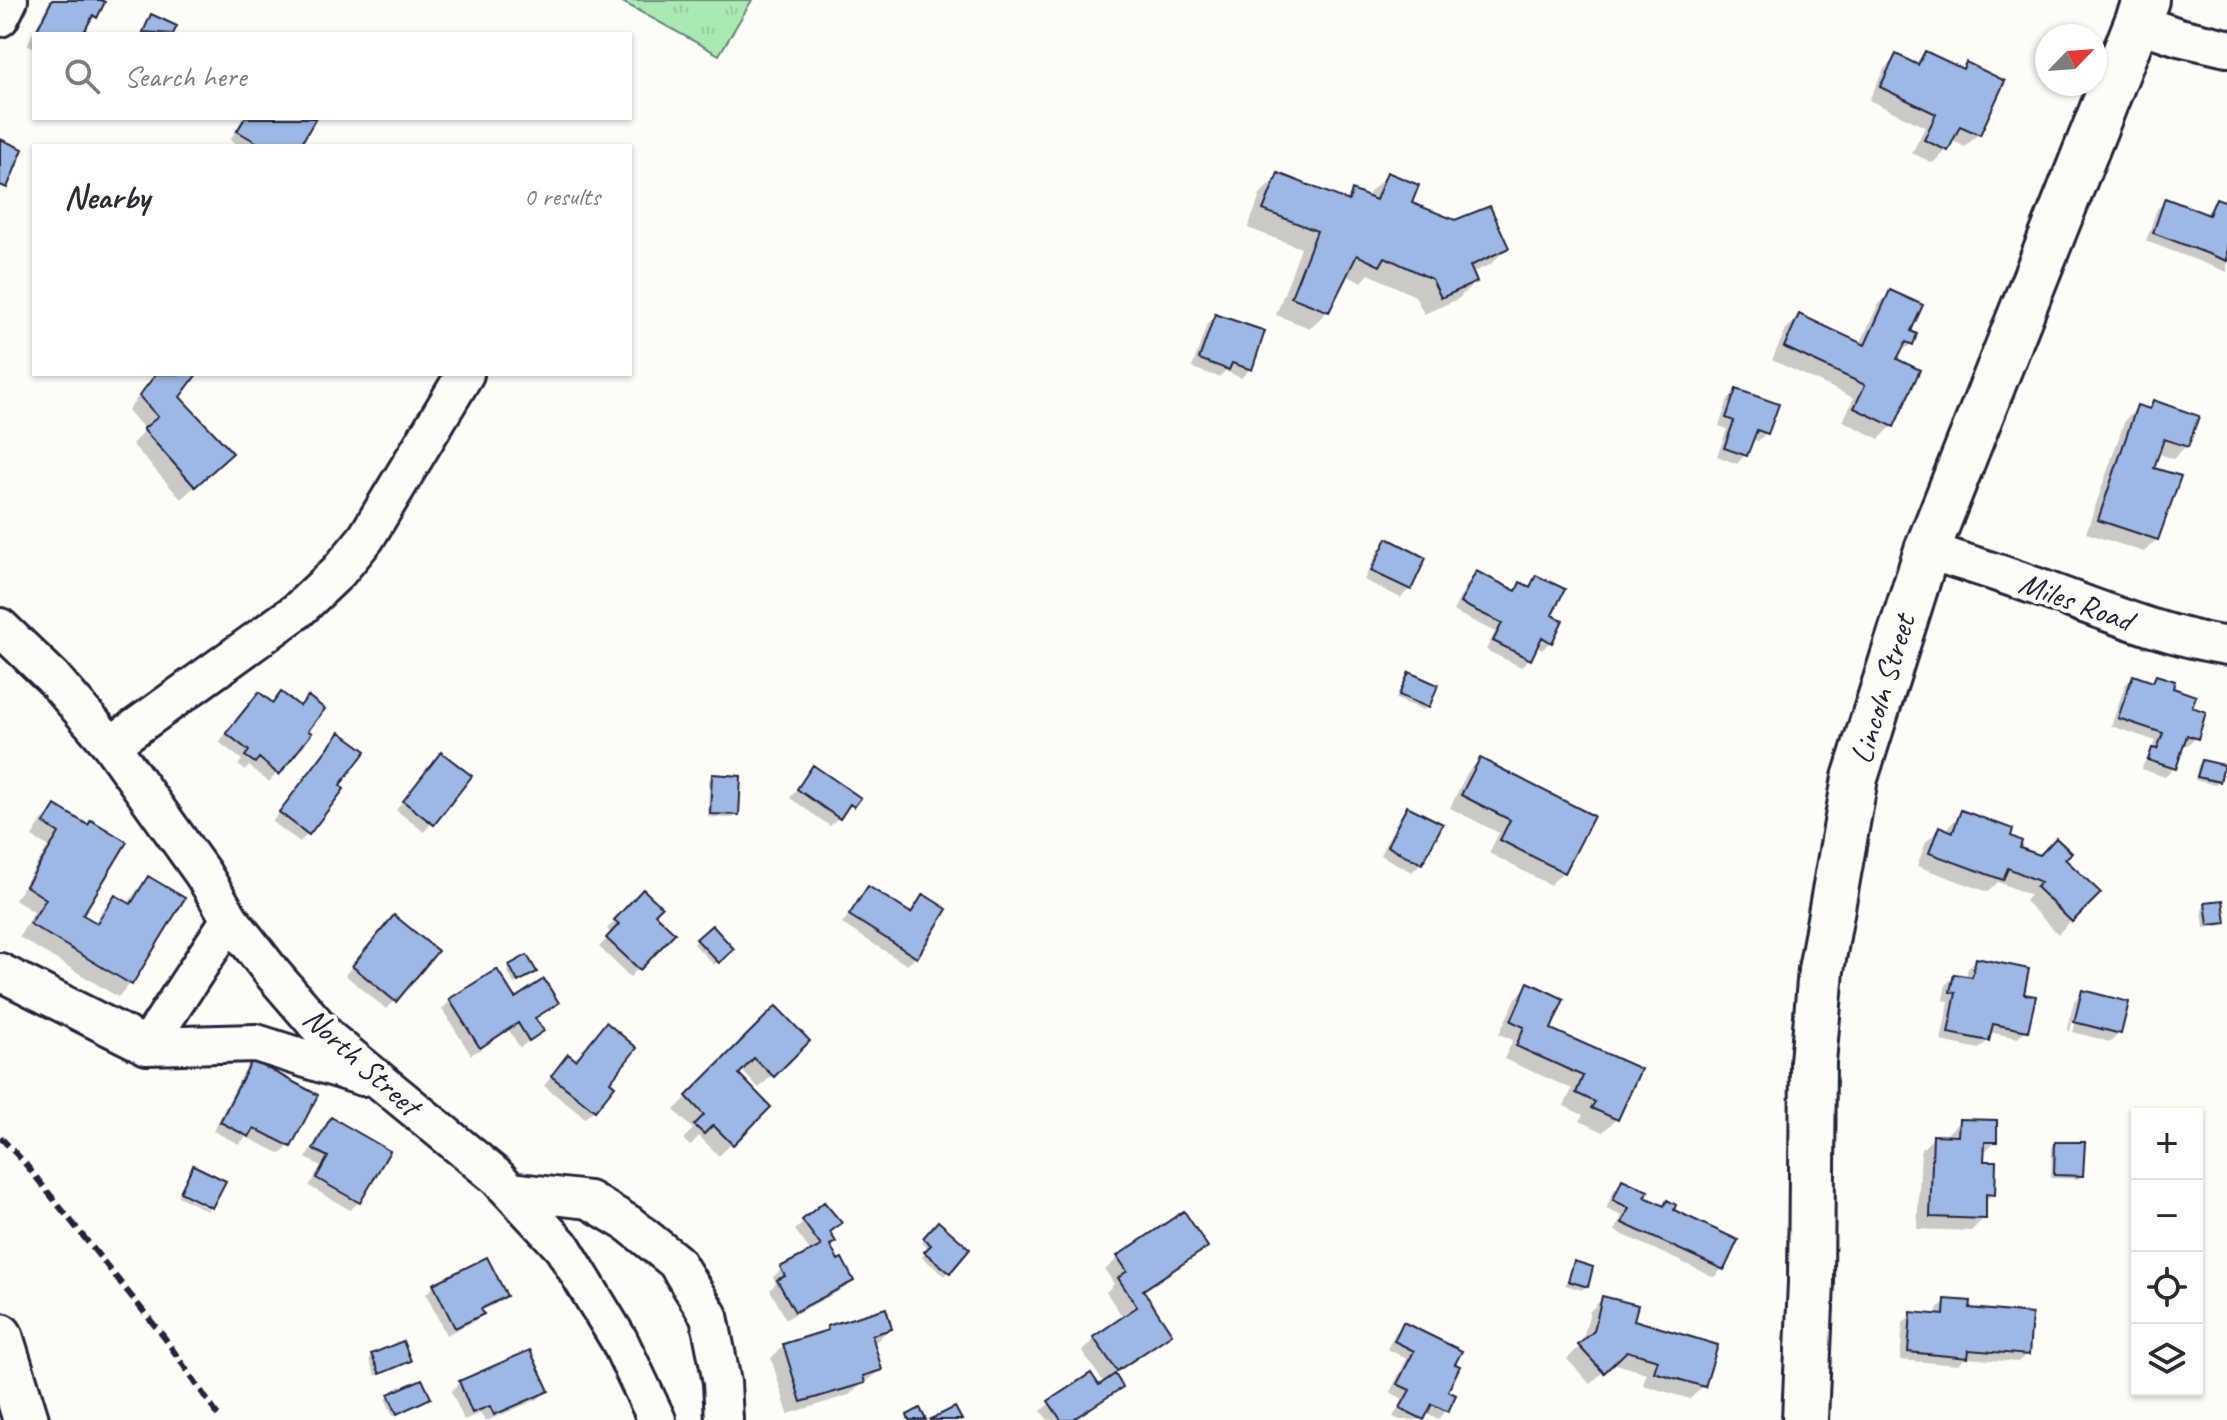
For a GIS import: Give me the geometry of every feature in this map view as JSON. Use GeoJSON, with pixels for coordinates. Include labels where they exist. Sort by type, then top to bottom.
{"type":"FeatureCollection","features":[{"type":"Feature","properties":{"kind":"main road","name":"Lincoln Street"},"geometry":{"type":"LineString","coordinates":[[1805,1420],[1811,1282],[1813,1062],[1821,970],[1855,778],[1927,550],[2141,11]]}},
{"type":"Feature","properties":{"kind":"main road"},"geometry":{"type":"LineString","coordinates":[[0,1336],[26,1420]]}},
{"type":"Feature","properties":{"kind":"street"},"geometry":{"type":"LineString","coordinates":[[0,18],[9,0]]}},
{"type":"Feature","properties":{"kind":"street"},"geometry":{"type":"LineString","coordinates":[[2141,11],[2179,37],[2227,48]]}},
{"type":"Feature","properties":{"kind":"street"},"geometry":{"type":"LineString","coordinates":[[111,745],[297,611],[338,572],[366,538],[464,376]]}},
{"type":"Feature","properties":{"kind":"street","name":"Miles Road"},"geometry":{"type":"LineString","coordinates":[[1927,550],[2031,584],[2119,618],[2198,641],[2227,646]]}},
{"type":"Feature","properties":{"kind":"street","name":"North Street"},"geometry":{"type":"LineString","coordinates":[[0,627],[53,678],[111,745],[203,874],[230,919],[329,1039],[497,1177],[563,1248],[619,1340],[657,1420]]}},
{"type":"Feature","properties":{"kind":"street"},"geometry":{"type":"LineString","coordinates":[[147,1046],[230,919]]}},
{"type":"Feature","properties":{"kind":"street"},"geometry":{"type":"LineString","coordinates":[[0,972],[147,1046],[256,1043],[384,1084]]}},
{"type":"Feature","properties":{"kind":"street"},"geometry":{"type":"LineString","coordinates":[[510,1191],[589,1200],[629,1224],[676,1262],[709,1316],[722,1382],[724,1420]]}},
{"type":"Feature","properties":{"kind":"green space"},"geometry":{"type":"Polygon","coordinates":[[[619,0],[752,0],[719,55],[619,0]]]}},
{"type":"Feature","properties":{"kind":"building"},"geometry":{"type":"Polygon","coordinates":[[[52,0],[105,2],[97,18],[93,15],[84,32],[36,32],[52,0]]]}},
{"type":"Feature","properties":{"kind":"building"},"geometry":{"type":"Polygon","coordinates":[[[151,14],[177,26],[174,32],[143,32],[151,14]]]}},
{"type":"Feature","properties":{"kind":"building"},"geometry":{"type":"Polygon","coordinates":[[[1925,51],[1963,69],[1966,62],[2005,81],[1980,135],[1960,126],[1948,151],[1924,140],[1936,114],[1880,87],[1896,54],[1918,65],[1925,51]]]}},
{"type":"Feature","properties":{"kind":"building"},"geometry":{"type":"Polygon","coordinates":[[[244,120],[315,120],[301,144],[260,144],[237,131],[244,120]]]}},
{"type":"Feature","properties":{"kind":"building"},"geometry":{"type":"Polygon","coordinates":[[[0,139],[23,149],[7,188],[0,185],[0,139]]]}},
{"type":"Feature","properties":{"kind":"building"},"geometry":{"type":"Polygon","coordinates":[[[1387,172],[1419,185],[1412,203],[1455,220],[1490,206],[1509,248],[1470,266],[1477,282],[1441,298],[1432,279],[1385,257],[1380,266],[1357,255],[1329,312],[1291,297],[1317,231],[1263,210],[1278,173],[1349,201],[1352,190],[1376,200],[1387,172]]]}},
{"type":"Feature","properties":{"kind":"building"},"geometry":{"type":"Polygon","coordinates":[[[2165,198],[2209,215],[2216,198],[2227,202],[2227,261],[2153,233],[2165,198]]]}},
{"type":"Feature","properties":{"kind":"building"},"geometry":{"type":"Polygon","coordinates":[[[1890,290],[1923,305],[1911,331],[1917,334],[1913,345],[1906,342],[1897,359],[1920,370],[1894,427],[1854,408],[1865,385],[1784,347],[1799,314],[1865,345],[1890,290]]]}},
{"type":"Feature","properties":{"kind":"building"},"geometry":{"type":"Polygon","coordinates":[[[1215,314],[1265,331],[1252,370],[1232,363],[1229,370],[1199,359],[1215,314]]]}},
{"type":"Feature","properties":{"kind":"building"},"geometry":{"type":"Polygon","coordinates":[[[154,376],[196,376],[180,397],[233,453],[195,487],[143,429],[158,417],[139,396],[154,376]]]}},
{"type":"Feature","properties":{"kind":"building"},"geometry":{"type":"Polygon","coordinates":[[[1736,389],[1779,404],[1768,434],[1757,430],[1747,456],[1724,448],[1734,421],[1726,418],[1736,389]]]}},
{"type":"Feature","properties":{"kind":"building"},"geometry":{"type":"Polygon","coordinates":[[[2153,400],[2199,416],[2188,447],[2164,439],[2154,468],[2181,476],[2158,540],[2098,520],[2137,405],[2150,409],[2153,400]]]}},
{"type":"Feature","properties":{"kind":"building"},"geometry":{"type":"Polygon","coordinates":[[[1387,538],[1426,558],[1411,590],[1371,571],[1387,538]]]}},
{"type":"Feature","properties":{"kind":"building"},"geometry":{"type":"Polygon","coordinates":[[[1476,571],[1516,591],[1520,582],[1530,587],[1536,575],[1565,589],[1552,615],[1563,620],[1552,643],[1542,637],[1531,660],[1493,641],[1502,623],[1460,603],[1476,571]]]}},
{"type":"Feature","properties":{"kind":"building"},"geometry":{"type":"Polygon","coordinates":[[[1409,672],[1438,685],[1429,708],[1399,695],[1409,672]]]}},
{"type":"Feature","properties":{"kind":"building"},"geometry":{"type":"Polygon","coordinates":[[[2133,675],[2153,682],[2156,675],[2175,681],[2173,688],[2196,696],[2192,707],[2206,712],[2198,739],[2187,735],[2176,769],[2148,760],[2152,748],[2157,749],[2163,733],[2118,718],[2133,675]]]}},
{"type":"Feature","properties":{"kind":"building"},"geometry":{"type":"Polygon","coordinates":[[[259,692],[273,703],[281,692],[300,706],[308,696],[325,709],[308,731],[312,733],[279,775],[259,758],[255,763],[245,756],[249,751],[226,733],[259,692]]]}},
{"type":"Feature","properties":{"kind":"building"},"geometry":{"type":"Polygon","coordinates":[[[340,732],[366,751],[340,785],[344,789],[309,835],[279,812],[340,732]]]}},
{"type":"Feature","properties":{"kind":"building"},"geometry":{"type":"Polygon","coordinates":[[[441,752],[472,776],[434,825],[403,801],[441,752]]]}},
{"type":"Feature","properties":{"kind":"building"},"geometry":{"type":"Polygon","coordinates":[[[1480,758],[1594,816],[1565,873],[1500,840],[1510,820],[1461,795],[1480,758]]]}},
{"type":"Feature","properties":{"kind":"building"},"geometry":{"type":"Polygon","coordinates":[[[2202,760],[2224,765],[2220,782],[2197,777],[2202,760]]]}},
{"type":"Feature","properties":{"kind":"building"},"geometry":{"type":"Polygon","coordinates":[[[813,765],[861,798],[854,807],[850,804],[840,819],[797,789],[813,765]]]}},
{"type":"Feature","properties":{"kind":"building"},"geometry":{"type":"Polygon","coordinates":[[[712,774],[741,776],[739,815],[710,814],[712,774]]]}},
{"type":"Feature","properties":{"kind":"building"},"geometry":{"type":"Polygon","coordinates":[[[55,805],[88,825],[91,820],[127,842],[83,915],[97,923],[115,895],[131,904],[148,876],[185,898],[132,985],[30,924],[46,899],[26,886],[59,833],[44,823],[55,805]]]}},
{"type":"Feature","properties":{"kind":"building"},"geometry":{"type":"Polygon","coordinates":[[[1407,806],[1443,824],[1422,864],[1387,846],[1407,806]]]}},
{"type":"Feature","properties":{"kind":"building"},"geometry":{"type":"Polygon","coordinates":[[[1961,810],[2013,829],[2011,836],[2022,841],[2020,848],[2040,855],[2056,838],[2072,853],[2065,859],[2101,893],[2072,922],[2036,887],[2041,882],[2008,868],[2003,880],[1929,853],[1939,826],[1953,832],[1961,810]]]}},
{"type":"Feature","properties":{"kind":"building"},"geometry":{"type":"Polygon","coordinates":[[[868,886],[911,913],[923,894],[947,909],[917,958],[849,915],[868,886]]]}},
{"type":"Feature","properties":{"kind":"building"},"geometry":{"type":"Polygon","coordinates":[[[643,889],[662,907],[655,914],[675,933],[640,970],[606,938],[619,924],[614,920],[643,889]]]}},
{"type":"Feature","properties":{"kind":"building"},"geometry":{"type":"Polygon","coordinates":[[[2223,900],[2226,923],[2208,925],[2205,902],[2223,900]]]}},
{"type":"Feature","properties":{"kind":"building"},"geometry":{"type":"Polygon","coordinates":[[[394,915],[438,951],[396,1002],[352,966],[394,915]]]}},
{"type":"Feature","properties":{"kind":"building"},"geometry":{"type":"Polygon","coordinates":[[[712,925],[734,949],[719,963],[696,939],[712,925]]]}},
{"type":"Feature","properties":{"kind":"building"},"geometry":{"type":"Polygon","coordinates":[[[527,955],[537,972],[518,982],[509,965],[527,955]]]}},
{"type":"Feature","properties":{"kind":"building"},"geometry":{"type":"Polygon","coordinates":[[[1976,958],[2029,969],[2024,994],[2036,996],[2028,1031],[1993,1024],[1989,1041],[1948,1033],[1956,993],[1950,992],[1954,974],[1972,977],[1976,958]]]}},
{"type":"Feature","properties":{"kind":"building"},"geometry":{"type":"Polygon","coordinates":[[[497,969],[515,998],[544,979],[559,1003],[535,1018],[544,1031],[529,1041],[518,1023],[480,1048],[449,999],[497,969]]]}},
{"type":"Feature","properties":{"kind":"building"},"geometry":{"type":"Polygon","coordinates":[[[1528,982],[1564,999],[1551,1029],[1641,1069],[1618,1120],[1591,1108],[1595,1102],[1576,1093],[1583,1076],[1516,1046],[1524,1027],[1511,1021],[1528,982]]]}},
{"type":"Feature","properties":{"kind":"building"},"geometry":{"type":"Polygon","coordinates":[[[2082,990],[2129,1002],[2121,1034],[2074,1022],[2082,990]]]}},
{"type":"Feature","properties":{"kind":"building"},"geometry":{"type":"Polygon","coordinates":[[[776,1006],[810,1041],[774,1077],[754,1058],[739,1074],[771,1107],[733,1145],[713,1125],[704,1134],[694,1125],[704,1115],[686,1096],[776,1006]]]}},
{"type":"Feature","properties":{"kind":"building"},"geometry":{"type":"Polygon","coordinates":[[[606,1022],[637,1048],[610,1082],[615,1086],[595,1111],[551,1076],[568,1054],[576,1060],[606,1022]]]}},
{"type":"Feature","properties":{"kind":"building"},"geometry":{"type":"Polygon","coordinates":[[[252,1060],[318,1095],[291,1147],[254,1128],[249,1137],[220,1122],[252,1060]]]}},
{"type":"Feature","properties":{"kind":"building"},"geometry":{"type":"Polygon","coordinates":[[[331,1117],[390,1151],[360,1203],[316,1178],[328,1157],[313,1149],[331,1117]]]}},
{"type":"Feature","properties":{"kind":"building"},"geometry":{"type":"Polygon","coordinates":[[[1959,1119],[1997,1120],[1997,1142],[1985,1142],[1984,1161],[1996,1161],[1995,1195],[1986,1194],[1986,1219],[1930,1217],[1933,1135],[1958,1136],[1959,1119]]]}},
{"type":"Feature","properties":{"kind":"building"},"geometry":{"type":"Polygon","coordinates":[[[2055,1142],[2085,1142],[2083,1176],[2054,1175],[2055,1142]]]}},
{"type":"Feature","properties":{"kind":"building"},"geometry":{"type":"Polygon","coordinates":[[[193,1165],[226,1181],[212,1208],[180,1192],[193,1165]]]}},
{"type":"Feature","properties":{"kind":"building"},"geometry":{"type":"Polygon","coordinates":[[[1622,1179],[1648,1191],[1645,1197],[1664,1206],[1667,1200],[1676,1205],[1674,1210],[1738,1240],[1724,1270],[1622,1223],[1629,1208],[1613,1200],[1622,1179]]]}},
{"type":"Feature","properties":{"kind":"building"},"geometry":{"type":"Polygon","coordinates":[[[824,1202],[842,1223],[830,1232],[836,1242],[830,1245],[838,1260],[842,1258],[854,1281],[795,1312],[777,1280],[785,1276],[780,1267],[821,1246],[802,1220],[824,1202]]]}},
{"type":"Feature","properties":{"kind":"building"},"geometry":{"type":"Polygon","coordinates":[[[1184,1211],[1208,1247],[1143,1290],[1172,1334],[1117,1371],[1093,1337],[1137,1307],[1118,1278],[1127,1271],[1117,1256],[1184,1211]]]}},
{"type":"Feature","properties":{"kind":"building"},"geometry":{"type":"Polygon","coordinates":[[[938,1221],[970,1249],[950,1273],[924,1252],[931,1245],[923,1238],[938,1221]]]}},
{"type":"Feature","properties":{"kind":"building"},"geometry":{"type":"Polygon","coordinates":[[[487,1257],[507,1296],[481,1309],[484,1314],[455,1328],[433,1284],[487,1257]]]}},
{"type":"Feature","properties":{"kind":"building"},"geometry":{"type":"Polygon","coordinates":[[[1574,1261],[1593,1267],[1588,1287],[1568,1281],[1574,1261]]]}},
{"type":"Feature","properties":{"kind":"building"},"geometry":{"type":"Polygon","coordinates":[[[1602,1296],[1638,1305],[1634,1320],[1718,1345],[1705,1387],[1654,1372],[1658,1360],[1627,1351],[1604,1373],[1578,1345],[1594,1331],[1602,1296]]]}},
{"type":"Feature","properties":{"kind":"building"},"geometry":{"type":"Polygon","coordinates":[[[1945,1299],[1971,1301],[1970,1308],[2032,1314],[2029,1355],[1969,1350],[1968,1358],[1908,1352],[1911,1312],[1944,1315],[1945,1299]]]}},
{"type":"Feature","properties":{"kind":"building"},"geometry":{"type":"Polygon","coordinates":[[[886,1308],[892,1329],[872,1335],[882,1370],[863,1376],[865,1383],[801,1402],[783,1344],[828,1330],[827,1326],[886,1308]]]}},
{"type":"Feature","properties":{"kind":"building"},"geometry":{"type":"Polygon","coordinates":[[[1403,1322],[1462,1351],[1455,1364],[1460,1366],[1448,1391],[1456,1395],[1448,1412],[1432,1404],[1424,1420],[1400,1408],[1410,1390],[1397,1384],[1414,1351],[1394,1341],[1403,1322]]]}},
{"type":"Feature","properties":{"kind":"building"},"geometry":{"type":"Polygon","coordinates":[[[403,1341],[411,1361],[380,1374],[371,1354],[403,1341]]]}},
{"type":"Feature","properties":{"kind":"building"},"geometry":{"type":"Polygon","coordinates":[[[530,1350],[549,1391],[494,1415],[490,1406],[472,1413],[459,1381],[530,1350]]]}},
{"type":"Feature","properties":{"kind":"building"},"geometry":{"type":"Polygon","coordinates":[[[1091,1373],[1099,1385],[1115,1374],[1123,1387],[1072,1420],[1061,1420],[1048,1401],[1091,1373]]]}},
{"type":"Feature","properties":{"kind":"building"},"geometry":{"type":"Polygon","coordinates":[[[422,1379],[431,1398],[397,1414],[388,1394],[422,1379]]]}},
{"type":"Feature","properties":{"kind":"building"},"geometry":{"type":"Polygon","coordinates":[[[955,1407],[962,1420],[929,1420],[955,1407]]]}},
{"type":"Feature","properties":{"kind":"building"},"geometry":{"type":"Polygon","coordinates":[[[920,1408],[926,1420],[909,1420],[907,1415],[920,1408]]]}},
{"type":"Feature","properties":{"kind":"railway"},"geometry":{"type":"LineString","coordinates":[[0,1137],[23,1161],[164,1337],[221,1420]]}}]}
